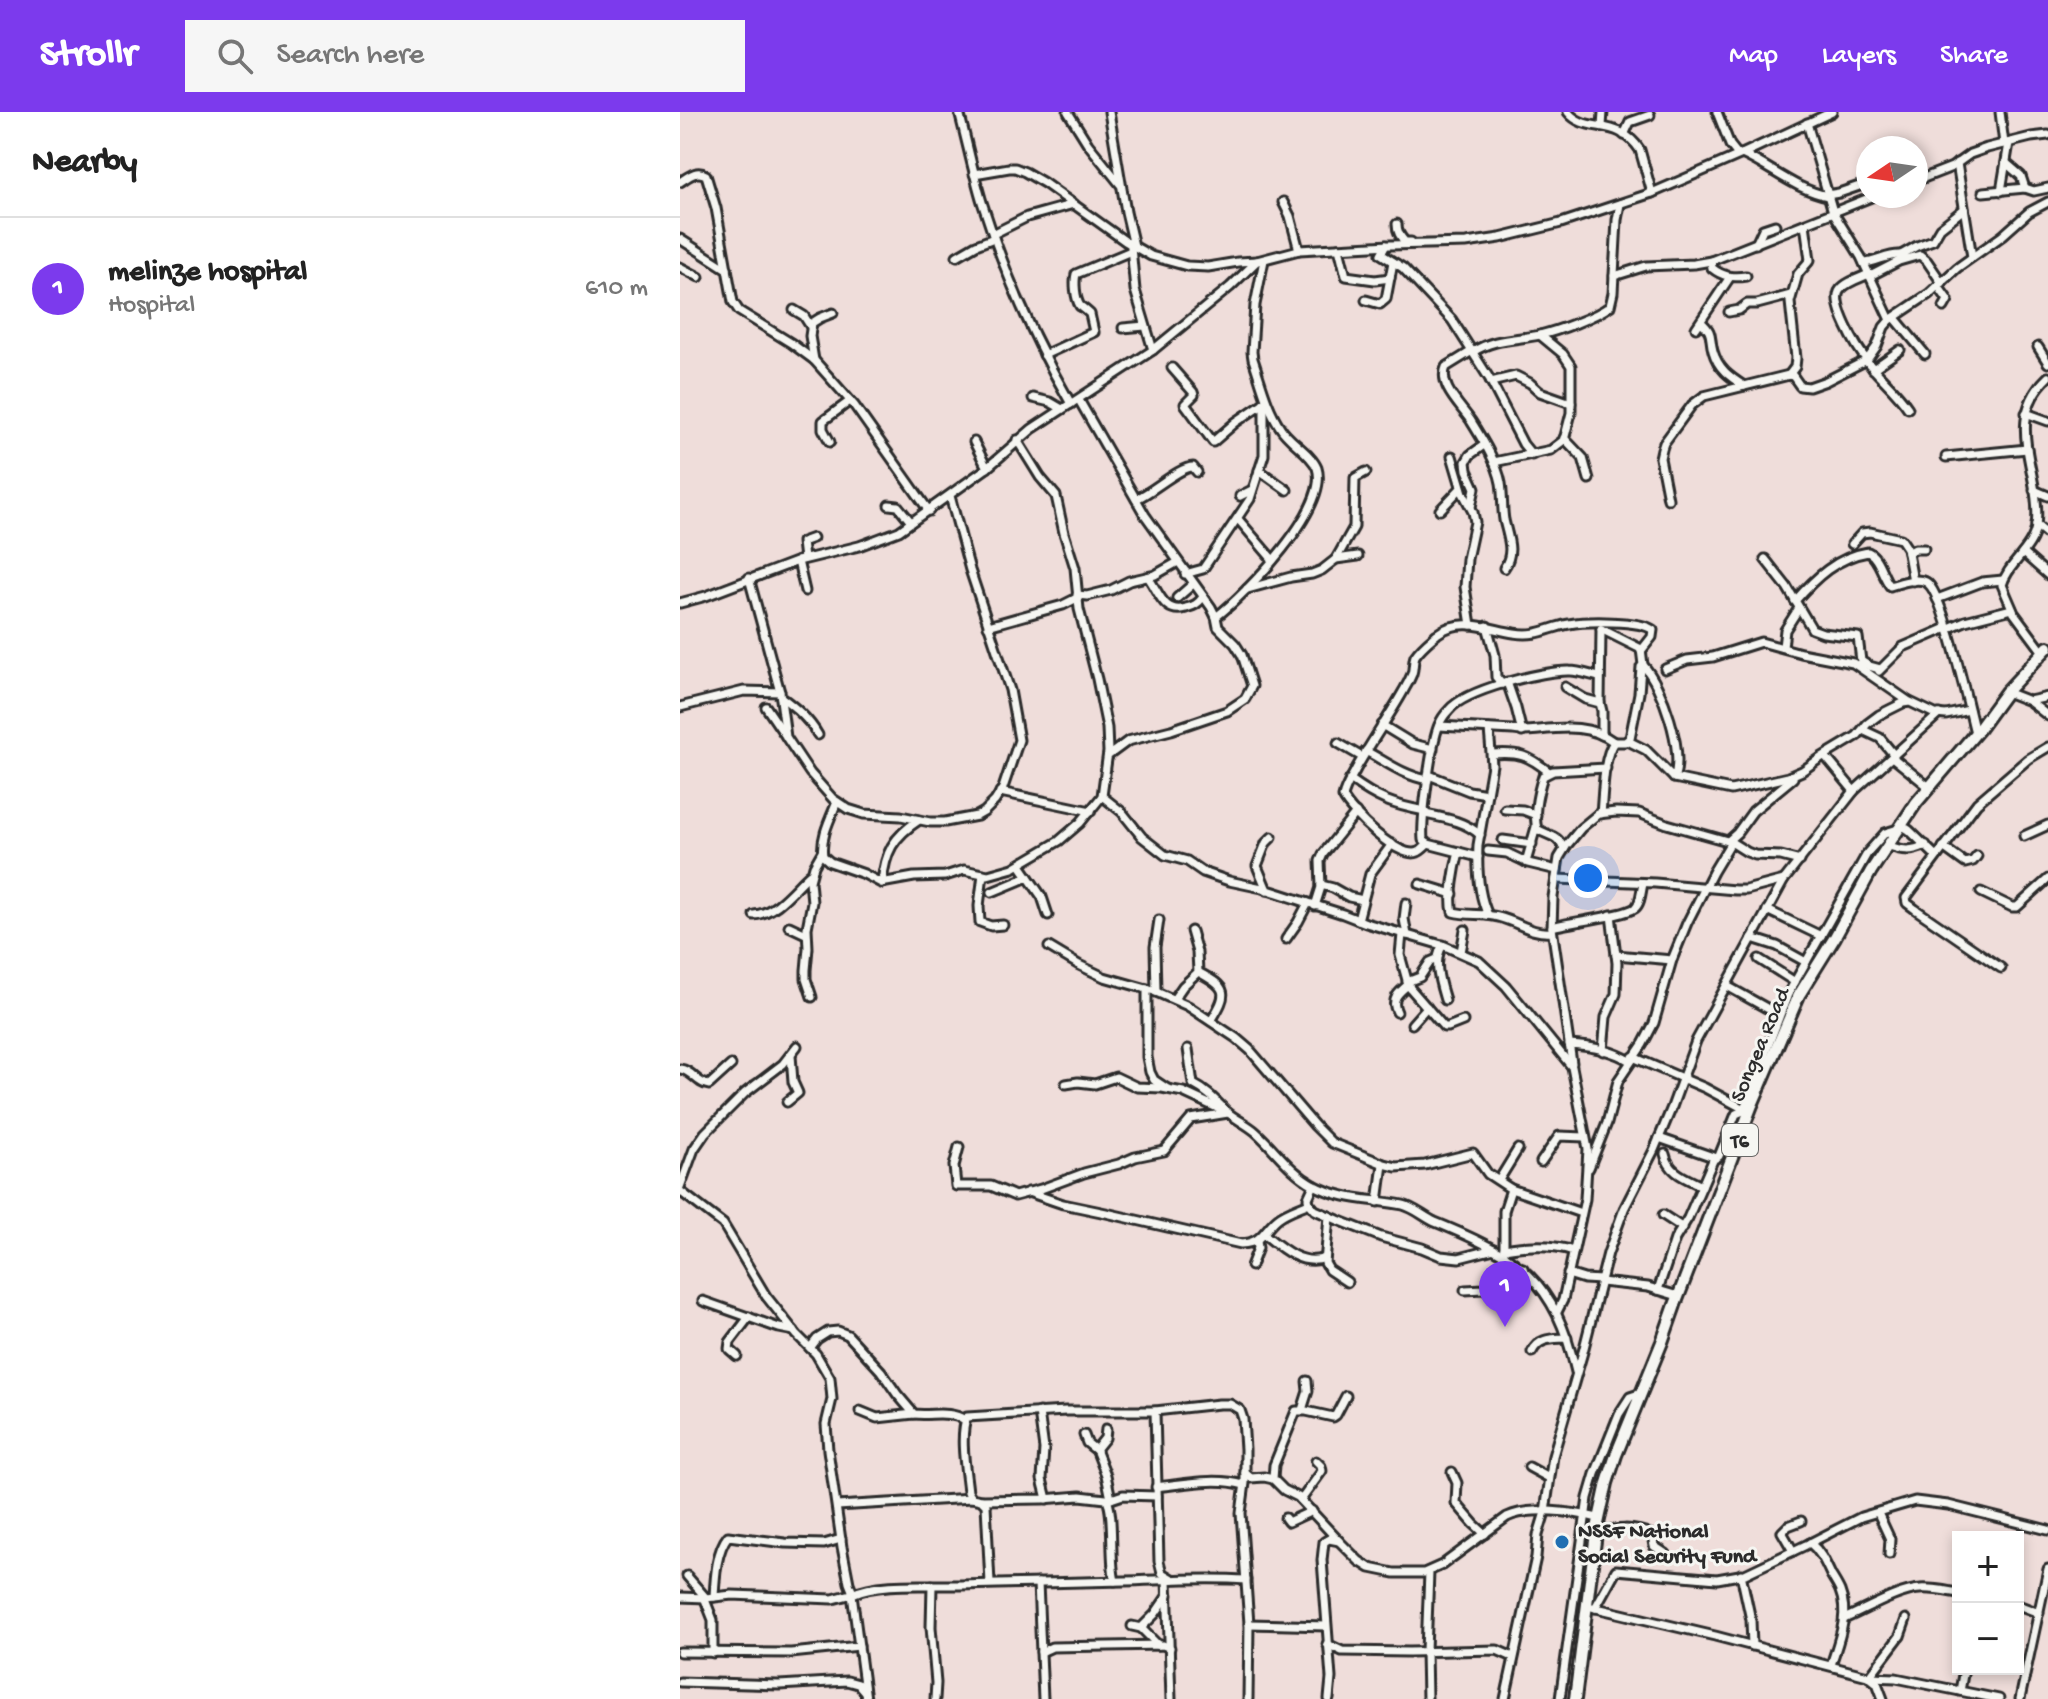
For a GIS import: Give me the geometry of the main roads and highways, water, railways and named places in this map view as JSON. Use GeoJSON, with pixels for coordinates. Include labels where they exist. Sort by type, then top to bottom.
{"type":"FeatureCollection","features":[{"type":"Feature","properties":{"kind":"highway","name":"Songea Road"},"geometry":{"type":"LineString","coordinates":[[1575,1699],[1591,1607],[1598,1518],[1616,1455],[1642,1393],[1745,1111],[1799,995],[1887,845],[1929,787],[2006,692],[2046,650]]}},
{"type":"Feature","properties":{"kind":"place","name":"melinze hospital"},"geometry":{"type":"Point","coordinates":[1505,1327]}},
{"type":"Feature","properties":{"kind":"place","name":"NSSF National Social Security Fund"},"geometry":{"type":"Point","coordinates":[1562,1542]}}]}
